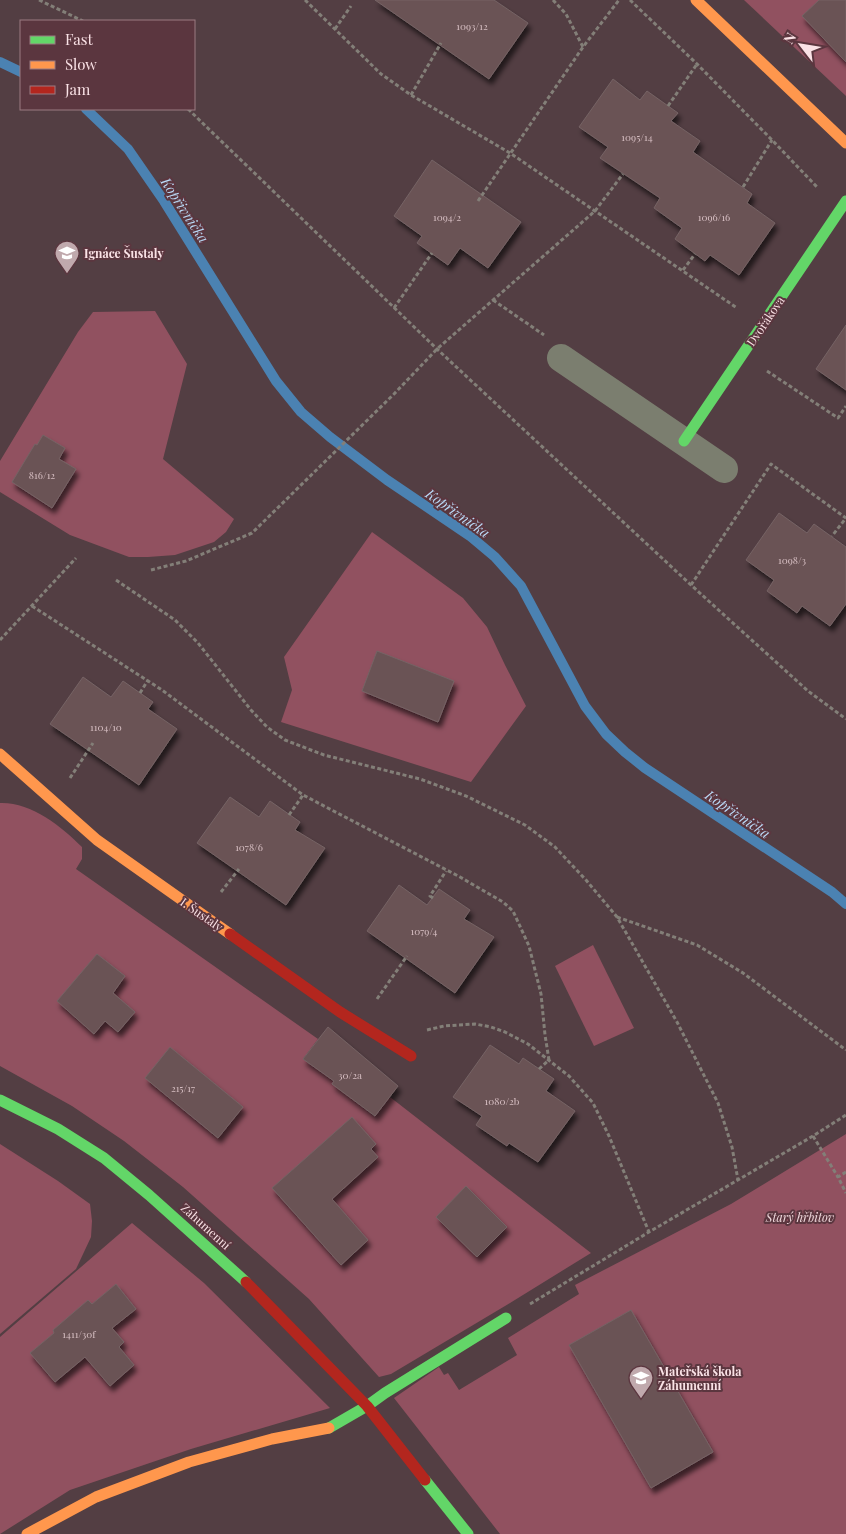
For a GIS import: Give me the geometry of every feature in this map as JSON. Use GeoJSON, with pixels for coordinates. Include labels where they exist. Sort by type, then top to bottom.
{"type":"FeatureCollection","features":[{"type":"Feature","properties":{"kind":"street"},"geometry":{"type":"LineString","coordinates":[[696,0],[846,143]]}},
{"type":"Feature","properties":{"kind":"street","name":"Dvořákova"},"geometry":{"type":"LineString","coordinates":[[684,441],[846,201]]}},
{"type":"Feature","properties":{"kind":"street"},"geometry":{"type":"LineString","coordinates":[[561,358],[724,469]]}},
{"type":"Feature","properties":{"kind":"street","name":"I. Šustaly"},"geometry":{"type":"LineString","coordinates":[[1,758],[97,840],[340,1012],[411,1056]]}},
{"type":"Feature","properties":{"kind":"street","name":"Záhumenní"},"geometry":{"type":"LineString","coordinates":[[0,1100],[58,1130],[104,1158],[240,1275],[368,1406],[468,1534]]}},
{"type":"Feature","properties":{"kind":"street"},"geometry":{"type":"LineString","coordinates":[[27,1534],[96,1497],[189,1462],[272,1439],[329,1428],[368,1406],[385,1393],[506,1318]]}},
{"type":"Feature","properties":{"kind":"path"},"geometry":{"type":"LineString","coordinates":[[38,0],[81,20]]}},
{"type":"Feature","properties":{"kind":"path"},"geometry":{"type":"LineString","coordinates":[[305,0],[381,74],[411,95],[510,153],[739,310]]}},
{"type":"Feature","properties":{"kind":"path"},"geometry":{"type":"LineString","coordinates":[[553,0],[566,14],[583,47]]}},
{"type":"Feature","properties":{"kind":"path"},"geometry":{"type":"LineString","coordinates":[[478,201],[583,47],[618,0]]}},
{"type":"Feature","properties":{"kind":"path"},"geometry":{"type":"LineString","coordinates":[[630,0],[772,140],[817,186],[818,192]]}},
{"type":"Feature","properties":{"kind":"path"},"geometry":{"type":"LineString","coordinates":[[335,29],[351,6]]}},
{"type":"Feature","properties":{"kind":"path"},"geometry":{"type":"LineString","coordinates":[[411,95],[440,42]]}},
{"type":"Feature","properties":{"kind":"path"},"geometry":{"type":"LineString","coordinates":[[668,106],[697,64]]}},
{"type":"Feature","properties":{"kind":"path"},"geometry":{"type":"LineString","coordinates":[[189,110],[394,308],[691,585],[808,691],[846,719]]}},
{"type":"Feature","properties":{"kind":"path"},"geometry":{"type":"LineString","coordinates":[[743,187],[772,140]]}},
{"type":"Feature","properties":{"kind":"path"},"geometry":{"type":"LineString","coordinates":[[151,570],[186,561],[252,533],[394,394],[437,348],[595,211],[623,174]]}},
{"type":"Feature","properties":{"kind":"path"},"geometry":{"type":"LineString","coordinates":[[394,308],[432,253]]}},
{"type":"Feature","properties":{"kind":"path"},"geometry":{"type":"LineString","coordinates":[[683,270],[695,254]]}},
{"type":"Feature","properties":{"kind":"path"},"geometry":{"type":"LineString","coordinates":[[493,300],[566,350],[561,358]]}},
{"type":"Feature","properties":{"kind":"path"},"geometry":{"type":"LineString","coordinates":[[760,366],[838,418],[846,406]]}},
{"type":"Feature","properties":{"kind":"path"},"geometry":{"type":"LineString","coordinates":[[691,585],[771,464],[846,518],[832,536]]}},
{"type":"Feature","properties":{"kind":"path"},"geometry":{"type":"LineString","coordinates":[[0,640],[76,558]]}},
{"type":"Feature","properties":{"kind":"path"},"geometry":{"type":"LineString","coordinates":[[116,580],[174,620],[198,644],[267,727],[286,740],[324,755],[420,779],[466,796],[525,825],[555,847],[617,917],[677,1022],[718,1104],[732,1147],[738,1180]]}},
{"type":"Feature","properties":{"kind":"path"},"geometry":{"type":"LineString","coordinates":[[32,606],[148,680],[303,795],[492,894],[503,902],[513,912],[530,946],[541,994],[549,1060]]}},
{"type":"Feature","properties":{"kind":"path"},"geometry":{"type":"LineString","coordinates":[[140,692],[148,680]]}},
{"type":"Feature","properties":{"kind":"path"},"geometry":{"type":"LineString","coordinates":[[75,770],[93,743]]}},
{"type":"Feature","properties":{"kind":"path"},"geometry":{"type":"LineString","coordinates":[[289,815],[303,795]]}},
{"type":"Feature","properties":{"kind":"path"},"geometry":{"type":"LineString","coordinates":[[226,886],[239,869]]}},
{"type":"Feature","properties":{"kind":"path"},"geometry":{"type":"LineString","coordinates":[[433,898],[430,896],[446,871]]}},
{"type":"Feature","properties":{"kind":"path"},"geometry":{"type":"LineString","coordinates":[[617,917],[697,945],[743,973],[846,1050]]}},
{"type":"Feature","properties":{"kind":"path"},"geometry":{"type":"LineString","coordinates":[[376,1000],[407,956]]}},
{"type":"Feature","properties":{"kind":"path"},"geometry":{"type":"LineString","coordinates":[[422,1030],[475,1024],[491,1027],[528,1044],[569,1076],[593,1103],[609,1136],[649,1232]]}},
{"type":"Feature","properties":{"kind":"path"},"geometry":{"type":"LineString","coordinates":[[539,1069],[549,1060]]}},
{"type":"Feature","properties":{"kind":"path"},"geometry":{"type":"LineString","coordinates":[[506,1318],[846,1115]]}},
{"type":"Feature","properties":{"kind":"path"},"geometry":{"type":"LineString","coordinates":[[813,1136],[846,1193]]}},
{"type":"Feature","properties":{"kind":"path"},"geometry":{"type":"LineString","coordinates":[[838,1177],[846,1172]]}},
{"type":"Feature","properties":{"kind":"green space"},"geometry":{"type":"Polygon","coordinates":[[[744,0],[846,0],[846,96],[744,0]]]}},
{"type":"Feature","properties":{"kind":"green space"},"geometry":{"type":"Polygon","coordinates":[[[155,311],[187,364],[163,459],[234,519],[226,532],[214,542],[175,555],[129,557],[70,535],[0,492],[0,461],[78,332],[93,312],[155,311]]]}},
{"type":"Feature","properties":{"kind":"green space"},"geometry":{"type":"Polygon","coordinates":[[[372,532],[463,598],[487,627],[526,706],[471,782],[281,722],[292,690],[284,657],[372,532]]]}},
{"type":"Feature","properties":{"kind":"green space"},"geometry":{"type":"Polygon","coordinates":[[[0,803],[23,806],[45,817],[65,831],[82,847],[82,859],[76,869],[318,1039],[303,1059],[334,1081],[333,1084],[374,1116],[390,1097],[591,1253],[391,1374],[379,1377],[309,1299],[183,1187],[124,1141],[72,1106],[0,1066],[0,803]]]}},
{"type":"Feature","properties":{"kind":"green space"},"geometry":{"type":"Polygon","coordinates":[[[593,945],[634,1028],[594,1046],[555,966],[593,945]]]}},
{"type":"Feature","properties":{"kind":"green space","name":"Starý hřbitov"},"geometry":{"type":"Polygon","coordinates":[[[846,1134],[846,1534],[500,1534],[394,1398],[439,1367],[444,1375],[448,1373],[459,1390],[517,1355],[508,1338],[579,1294],[575,1285],[731,1204],[846,1134]]]}},
{"type":"Feature","properties":{"kind":"green space"},"geometry":{"type":"Polygon","coordinates":[[[0,1144],[90,1204],[92,1221],[91,1237],[76,1269],[0,1334],[0,1144]]]}},
{"type":"Feature","properties":{"kind":"green space"},"geometry":{"type":"Polygon","coordinates":[[[132,1223],[204,1283],[330,1408],[191,1449],[70,1490],[0,1534],[0,1337],[132,1223]]]}},
{"type":"Feature","properties":{"kind":"building"},"geometry":{"type":"Polygon","coordinates":[[[375,0],[494,0],[528,23],[489,79],[375,0]]]}},
{"type":"Feature","properties":{"kind":"building"},"geometry":{"type":"Polygon","coordinates":[[[819,0],[846,0],[846,62],[802,16],[819,0]]]}},
{"type":"Feature","properties":{"kind":"building"},"geometry":{"type":"Polygon","coordinates":[[[613,79],[640,100],[647,91],[678,113],[671,121],[700,141],[693,152],[752,194],[747,203],[775,223],[739,275],[710,255],[705,261],[675,239],[682,228],[654,208],[660,198],[600,158],[608,147],[579,127],[613,79]]]}},
{"type":"Feature","properties":{"kind":"building"},"geometry":{"type":"Polygon","coordinates":[[[432,160],[521,222],[488,268],[460,248],[448,265],[417,243],[422,236],[394,216],[432,160]]]}},
{"type":"Feature","properties":{"kind":"building"},"geometry":{"type":"Polygon","coordinates":[[[846,325],[846,390],[816,369],[846,325]]]}},
{"type":"Feature","properties":{"kind":"building"},"geometry":{"type":"Polygon","coordinates":[[[43,435],[65,448],[59,459],[76,469],[52,508],[12,482],[35,444],[37,445],[43,435]]]}},
{"type":"Feature","properties":{"kind":"building"},"geometry":{"type":"Polygon","coordinates":[[[779,513],[807,533],[814,524],[846,547],[846,604],[830,626],[802,606],[797,613],[767,591],[774,580],[746,560],[779,513]]]}},
{"type":"Feature","properties":{"kind":"building"},"geometry":{"type":"Polygon","coordinates":[[[377,651],[454,681],[438,722],[362,691],[377,651]]]}},
{"type":"Feature","properties":{"kind":"building"},"geometry":{"type":"Polygon","coordinates":[[[83,677],[111,697],[123,681],[153,702],[148,709],[177,729],[139,785],[50,724],[83,677]]]}},
{"type":"Feature","properties":{"kind":"building"},"geometry":{"type":"Polygon","coordinates":[[[230,797],[259,817],[270,801],[300,822],[295,830],[325,848],[286,905],[197,843],[230,797]]]}},
{"type":"Feature","properties":{"kind":"building"},"geometry":{"type":"Polygon","coordinates":[[[399,885],[427,905],[439,889],[470,910],[464,919],[494,937],[455,993],[367,931],[399,885]]]}},
{"type":"Feature","properties":{"kind":"building"},"geometry":{"type":"Polygon","coordinates":[[[97,954],[125,976],[113,993],[135,1012],[118,1032],[105,1021],[94,1034],[57,1001],[97,954]]]}},
{"type":"Feature","properties":{"kind":"building"},"geometry":{"type":"Polygon","coordinates":[[[328,1027],[398,1086],[375,1116],[332,1084],[334,1081],[303,1059],[328,1027]]]}},
{"type":"Feature","properties":{"kind":"building"},"geometry":{"type":"Polygon","coordinates":[[[490,1045],[519,1064],[523,1058],[554,1079],[546,1091],[575,1111],[538,1162],[509,1143],[507,1146],[476,1125],[482,1116],[453,1097],[490,1045]]]}},
{"type":"Feature","properties":{"kind":"building"},"geometry":{"type":"Polygon","coordinates":[[[170,1047],[243,1107],[218,1138],[145,1078],[170,1047]]]}},
{"type":"Feature","properties":{"kind":"building"},"geometry":{"type":"Polygon","coordinates":[[[352,1117],[376,1144],[371,1149],[378,1157],[332,1199],[368,1240],[341,1265],[272,1188],[352,1117]]]}},
{"type":"Feature","properties":{"kind":"building"},"geometry":{"type":"Polygon","coordinates":[[[466,1186],[507,1227],[477,1257],[436,1217],[466,1186]]]}},
{"type":"Feature","properties":{"kind":"building"},"geometry":{"type":"Polygon","coordinates":[[[116,1284],[136,1309],[112,1328],[124,1342],[119,1347],[134,1365],[110,1386],[85,1357],[55,1382],[30,1353],[88,1300],[92,1304],[116,1284]]]}},
{"type":"Feature","properties":{"kind":"building","name":"Mateřská škola Záhumenní"},"geometry":{"type":"Polygon","coordinates":[[[631,1310],[713,1452],[651,1488],[569,1345],[631,1310]]]}},
{"type":"Feature","properties":{"kind":"waterway","name":"Kopřivnička"},"geometry":{"type":"LineString","coordinates":[[0,62],[20,72]]}},
{"type":"Feature","properties":{"kind":"waterway","name":"Kopřivnička"},"geometry":{"type":"LineString","coordinates":[[87,110],[128,149],[164,201],[276,381],[301,412],[330,437],[387,480],[470,536],[495,557],[521,586],[585,706],[606,734],[645,768],[832,892],[846,904]]}},
{"type":"Feature","properties":{"kind":"traffic: fast"},"geometry":{"type":"LineString","coordinates":[[684,441],[846,201]]}},
{"type":"Feature","properties":{"kind":"traffic: fast"},"geometry":{"type":"LineString","coordinates":[[0,1100],[58,1129],[104,1158],[149,1195],[246,1282]]}},
{"type":"Feature","properties":{"kind":"traffic: fast"},"geometry":{"type":"LineString","coordinates":[[329,1428],[506,1318]]}},
{"type":"Feature","properties":{"kind":"traffic: fast"},"geometry":{"type":"LineString","coordinates":[[425,1480],[468,1534]]}},
{"type":"Feature","properties":{"kind":"traffic: slow"},"geometry":{"type":"LineString","coordinates":[[696,0],[846,143]]}},
{"type":"Feature","properties":{"kind":"traffic: slow"},"geometry":{"type":"LineString","coordinates":[[0,754],[97,840],[230,934]]}},
{"type":"Feature","properties":{"kind":"traffic: slow"},"geometry":{"type":"LineString","coordinates":[[27,1534],[96,1497],[189,1462],[272,1439],[329,1428]]}},
{"type":"Feature","properties":{"kind":"traffic: jam"},"geometry":{"type":"LineString","coordinates":[[230,934],[340,1012],[411,1056]]}},
{"type":"Feature","properties":{"kind":"traffic: jam"},"geometry":{"type":"LineString","coordinates":[[246,1282],[367,1406],[425,1480]]}},
{"type":"Feature","properties":{"kind":"place","name":"Ignáce Šustaly"},"geometry":{"type":"Point","coordinates":[67,274]}},
{"type":"Feature","properties":{"kind":"place","name":"Mateřská škola Záhumenní"},"geometry":{"type":"Point","coordinates":[641,1399]}}]}
